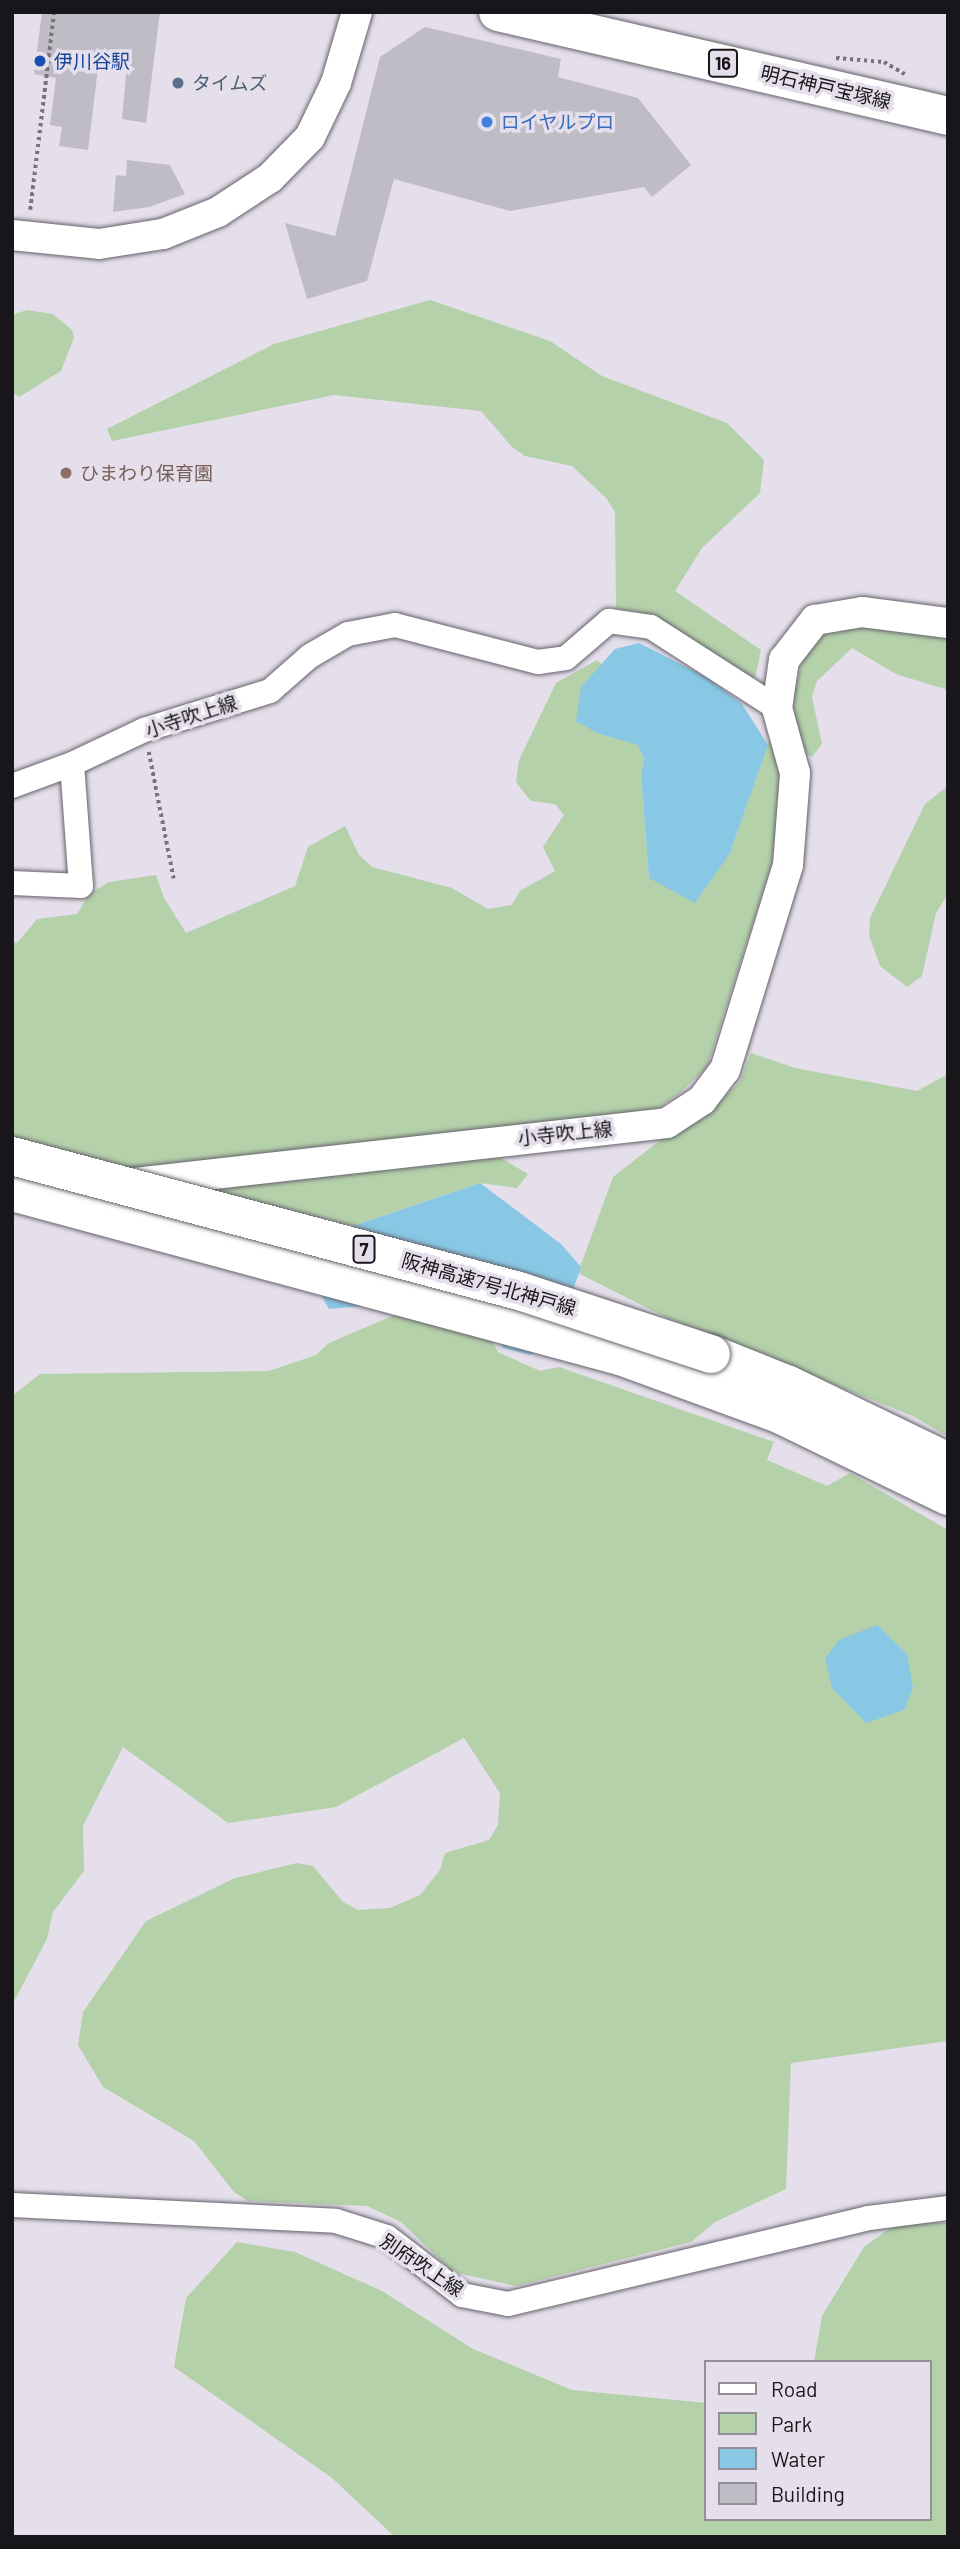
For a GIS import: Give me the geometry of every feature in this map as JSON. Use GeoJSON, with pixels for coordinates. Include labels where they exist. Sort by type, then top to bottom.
{"type":"FeatureCollection","features":[{"type":"Feature","properties":{"kind":"main road","name":"明石神戸宝塚線"},"geometry":{"type":"LineString","coordinates":[[498,12],[948,116]]}},
{"type":"Feature","properties":{"kind":"main road","name":"阪神高速7号北神戸線"},"geometry":{"type":"LineString","coordinates":[[12,1156],[519,1291],[705,1369],[779,1414],[948,1496]]}},
{"type":"Feature","properties":{"kind":"main road","name":"阪神高速7号北神戸線"},"geometry":{"type":"LineString","coordinates":[[12,1192],[532,1332],[789,1385],[948,1462]]}},
{"type":"Feature","properties":{"kind":"street"},"geometry":{"type":"LineString","coordinates":[[12,235],[99,244],[163,234],[218,212],[270,178],[310,137],[336,83],[357,12]]}},
{"type":"Feature","properties":{"kind":"street","name":"小寺吹上線"},"geometry":{"type":"LineString","coordinates":[[12,1179],[106,1185],[172,1180],[320,1159],[667,1123],[702,1100],[725,1069],[788,865],[795,773],[777,708],[784,660],[815,620],[862,612],[948,623]]}},
{"type":"Feature","properties":{"kind":"street","name":"小寺吹上線"},"geometry":{"type":"LineString","coordinates":[[12,786],[72,764],[144,730],[271,691],[310,656],[348,634],[395,625],[538,662],[566,658],[609,621],[651,627],[777,708]]}},
{"type":"Feature","properties":{"kind":"street"},"geometry":{"type":"LineString","coordinates":[[12,883],[81,886],[72,764]]}},
{"type":"Feature","properties":{"kind":"street","name":"別府吹上線"},"geometry":{"type":"LineString","coordinates":[[12,2205],[336,2221],[387,2237],[463,2295],[508,2304],[842,2224],[948,2208]]}},
{"type":"Feature","properties":{"kind":"path"},"geometry":{"type":"LineString","coordinates":[[30,210],[54,12]]}},
{"type":"Feature","properties":{"kind":"path"},"geometry":{"type":"LineString","coordinates":[[144,730],[174,879]]}},
{"type":"Feature","properties":{"kind":"green space"},"geometry":{"type":"Polygon","coordinates":[[[430,300],[550,341],[602,376],[727,423],[764,460],[760,493],[702,548],[675,591],[761,650],[755,678],[741,677],[647,614],[616,608],[615,512],[606,498],[572,466],[525,456],[512,447],[481,411],[334,395],[112,441],[107,429],[274,344],[430,300]]]}},
{"type":"Feature","properties":{"kind":"green space"},"geometry":{"type":"Polygon","coordinates":[[[27,310],[53,314],[72,330],[74,338],[61,371],[19,397],[12,392],[12,315],[27,310]]]}},
{"type":"Feature","properties":{"kind":"green space"},"geometry":{"type":"Polygon","coordinates":[[[860,618],[948,632],[948,690],[896,674],[852,648],[817,681],[812,697],[822,744],[812,757],[798,750],[793,695],[805,653],[831,627],[860,618]]]}},
{"type":"Feature","properties":{"kind":"green space"},"geometry":{"type":"Polygon","coordinates":[[[597,660],[603,665],[581,687],[597,733],[638,744],[644,759],[641,775],[649,878],[730,853],[772,733],[784,782],[776,850],[707,1067],[681,1092],[652,1113],[149,1173],[12,1137],[12,943],[18,942],[37,919],[77,914],[89,894],[109,882],[156,875],[164,898],[186,933],[295,886],[308,847],[345,826],[359,855],[372,867],[452,888],[488,909],[512,905],[520,891],[555,871],[543,847],[564,815],[555,804],[531,801],[526,795],[516,782],[519,760],[556,683],[597,660]]]}},
{"type":"Feature","properties":{"kind":"green space"},"geometry":{"type":"Polygon","coordinates":[[[948,786],[948,894],[936,913],[922,976],[907,987],[880,966],[869,935],[870,918],[925,804],[948,786]]]}},
{"type":"Feature","properties":{"kind":"green space"},"geometry":{"type":"Polygon","coordinates":[[[751,1053],[795,1068],[917,1091],[948,1074],[948,1437],[915,1417],[663,1316],[578,1273],[613,1177],[663,1138],[705,1117],[740,1081],[751,1053]]]}},
{"type":"Feature","properties":{"kind":"green space"},"geometry":{"type":"Polygon","coordinates":[[[434,1157],[501,1158],[528,1174],[517,1188],[480,1183],[353,1226],[199,1188],[434,1157]]]}},
{"type":"Feature","properties":{"kind":"green space"},"geometry":{"type":"Polygon","coordinates":[[[397,1314],[491,1340],[498,1352],[540,1371],[559,1367],[774,1442],[767,1460],[827,1486],[850,1473],[948,1530],[948,2041],[791,2063],[786,2189],[715,2222],[691,2242],[516,2286],[453,2272],[401,2222],[367,2206],[248,2201],[234,2192],[194,2141],[103,2087],[78,2045],[83,2012],[146,1921],[235,1878],[297,1863],[313,1866],[343,1902],[358,1910],[390,1908],[420,1895],[440,1870],[445,1853],[489,1840],[498,1825],[500,1793],[464,1738],[336,1807],[228,1823],[123,1747],[83,1826],[84,1871],[53,1912],[47,1939],[12,2005],[12,1396],[40,1374],[269,1371],[316,1355],[329,1343],[397,1314]]]}},
{"type":"Feature","properties":{"kind":"green space"},"geometry":{"type":"Polygon","coordinates":[[[897,2223],[948,2223],[948,2537],[395,2537],[332,2478],[174,2367],[186,2298],[237,2242],[295,2252],[382,2291],[473,2349],[572,2390],[704,2403],[704,2521],[932,2521],[932,2360],[814,2360],[822,2316],[864,2247],[897,2223]]]}},
{"type":"Feature","properties":{"kind":"water"},"geometry":{"type":"Polygon","coordinates":[[[639,643],[706,677],[742,704],[768,745],[730,853],[695,903],[649,878],[641,775],[644,759],[638,745],[597,733],[576,721],[581,687],[615,649],[639,643]]]}},
{"type":"Feature","properties":{"kind":"water"},"geometry":{"type":"Polygon","coordinates":[[[480,1183],[561,1244],[581,1267],[574,1287],[531,1355],[503,1348],[492,1321],[407,1302],[329,1309],[294,1246],[480,1183]]]}},
{"type":"Feature","properties":{"kind":"water"},"geometry":{"type":"Polygon","coordinates":[[[877,1625],[907,1654],[913,1688],[904,1710],[866,1723],[832,1688],[825,1658],[839,1640],[877,1625]]]}},
{"type":"Feature","properties":{"kind":"building"},"geometry":{"type":"Polygon","coordinates":[[[42,12],[160,12],[146,123],[122,119],[128,55],[100,52],[88,150],[59,146],[62,127],[50,125],[56,78],[34,74],[42,12]]]}},
{"type":"Feature","properties":{"kind":"building"},"geometry":{"type":"Polygon","coordinates":[[[425,27],[561,59],[558,77],[638,98],[691,165],[652,197],[644,187],[510,211],[394,179],[367,281],[307,299],[285,223],[335,236],[380,57],[425,27]]]}},
{"type":"Feature","properties":{"kind":"building"},"geometry":{"type":"Polygon","coordinates":[[[127,160],[170,165],[185,194],[149,207],[113,212],[116,175],[126,176],[127,160]]]}},
{"type":"Feature","properties":{"kind":"place","name":"伊川谷駅"},"geometry":{"type":"Point","coordinates":[40,61]}},
{"type":"Feature","properties":{"kind":"place","name":"タイムズ"},"geometry":{"type":"Point","coordinates":[178,83]}},
{"type":"Feature","properties":{"kind":"place","name":"ロイヤルプロ"},"geometry":{"type":"Point","coordinates":[487,122]}},
{"type":"Feature","properties":{"kind":"place","name":"ひまわり保育園"},"geometry":{"type":"Point","coordinates":[66,473]}}]}
